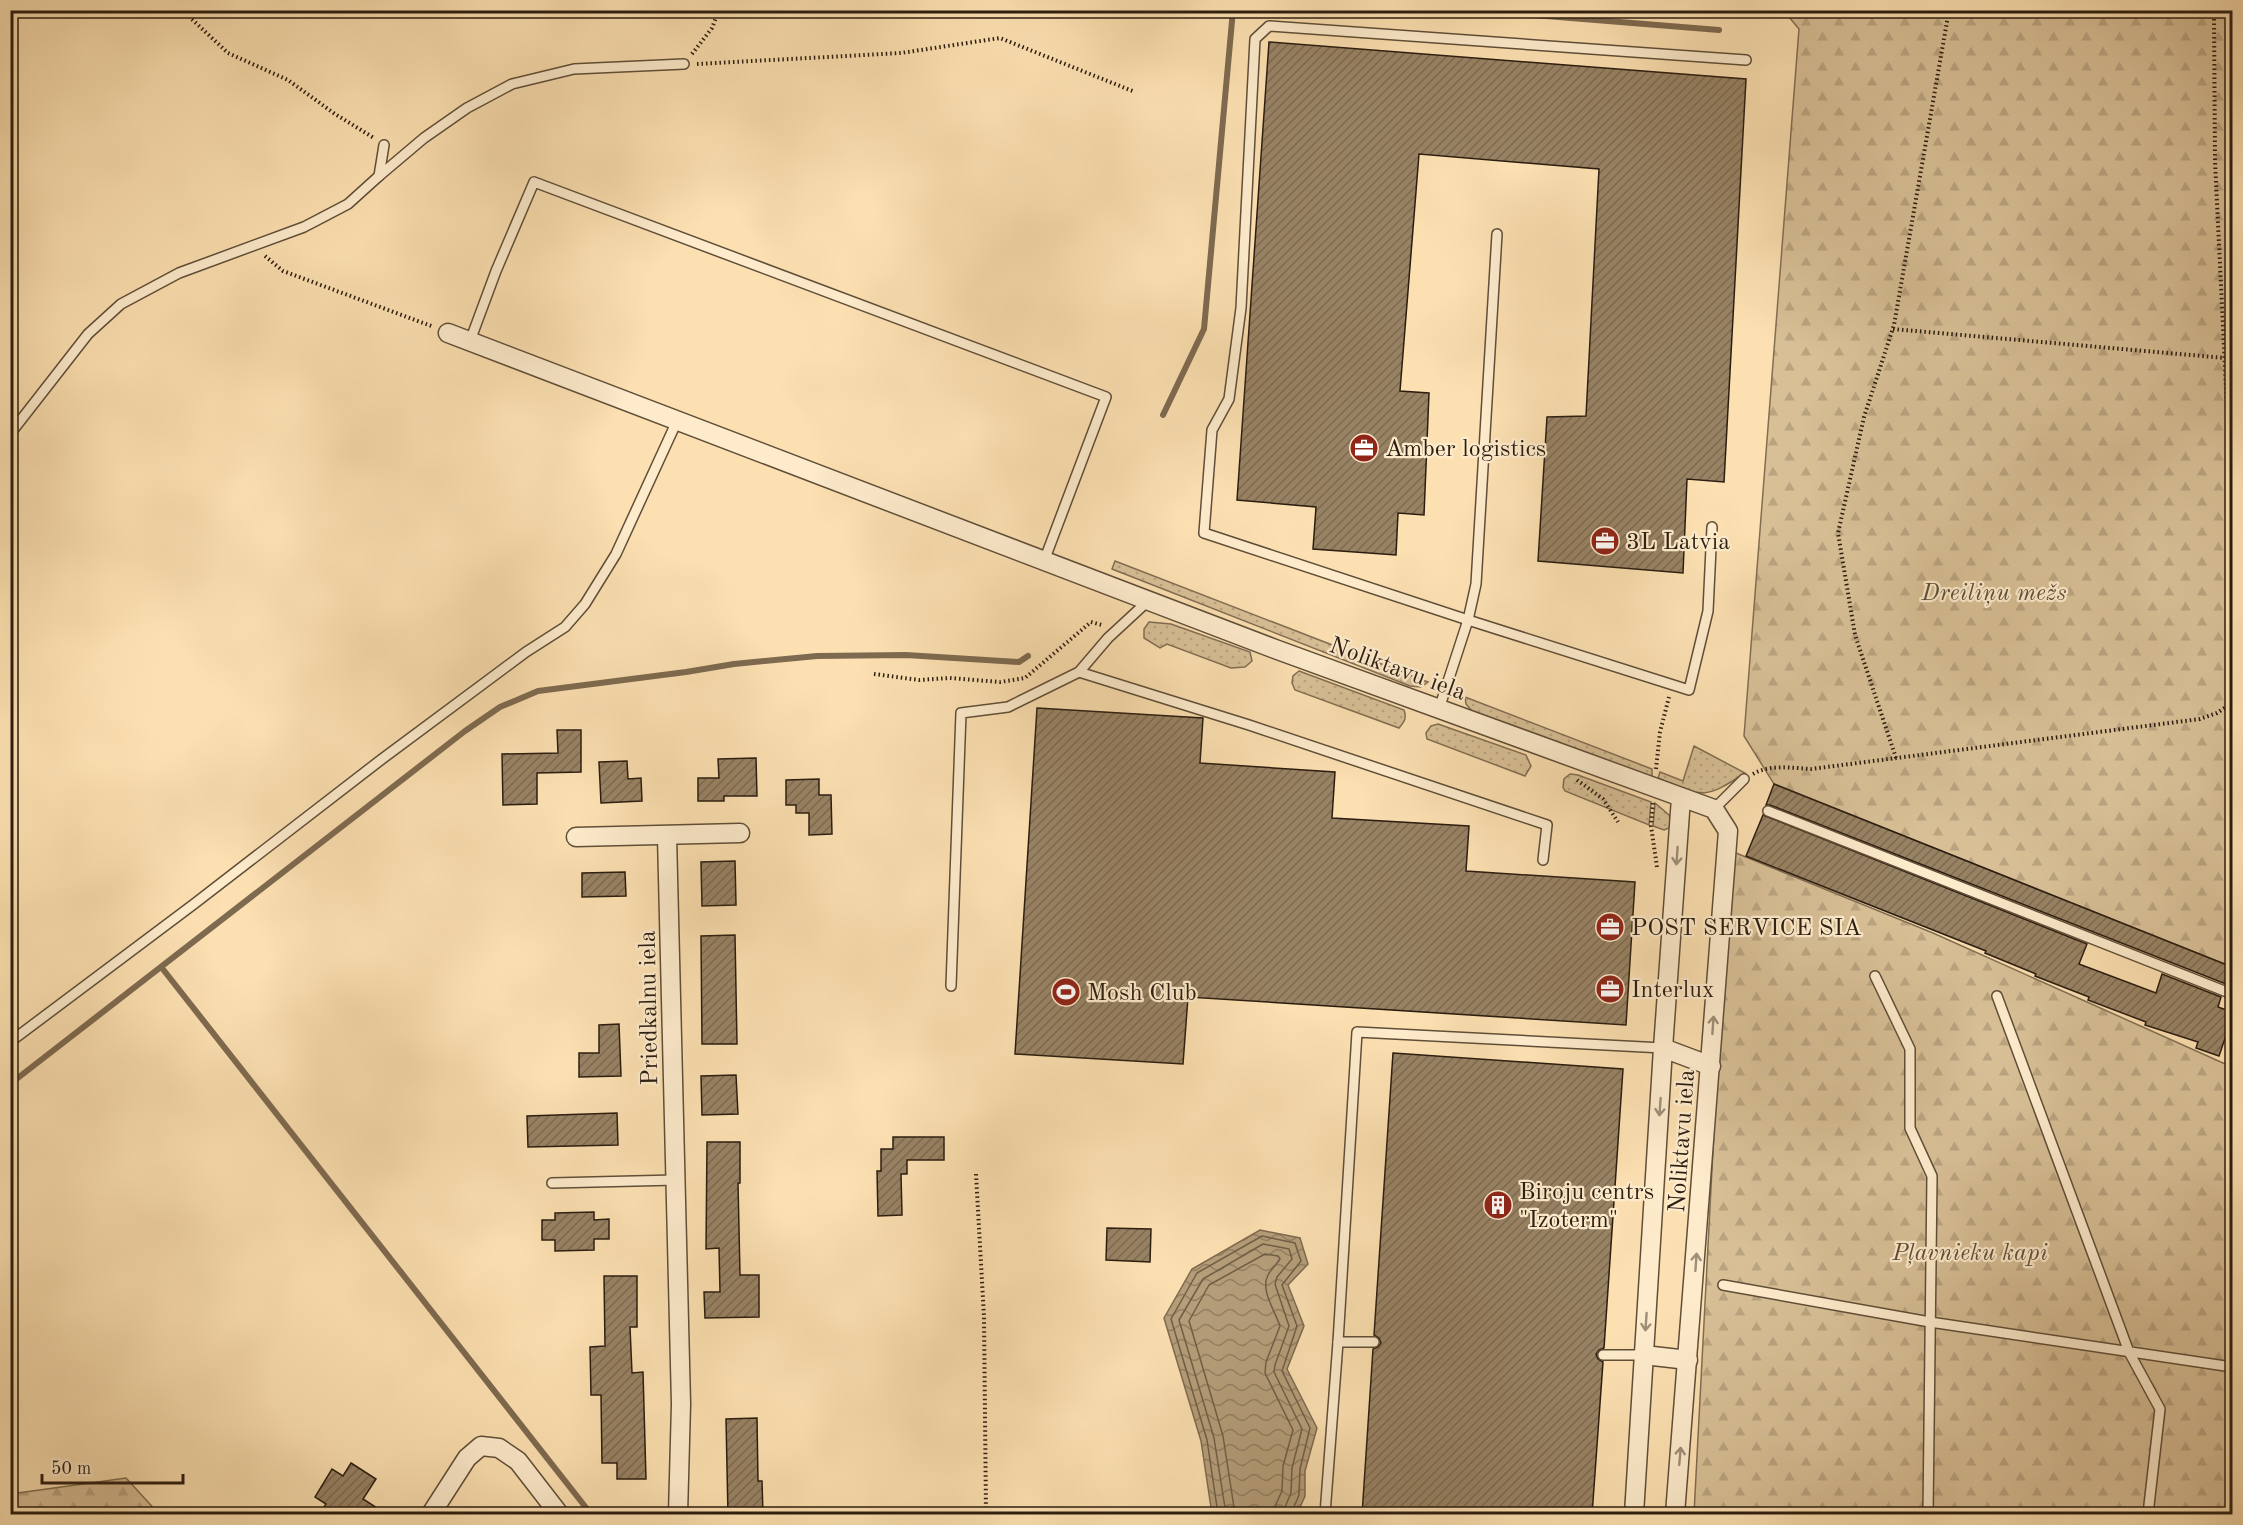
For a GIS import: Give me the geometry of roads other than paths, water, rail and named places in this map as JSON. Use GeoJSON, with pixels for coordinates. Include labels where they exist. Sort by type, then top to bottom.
{"type":"FeatureCollection","features":[{"type":"Feature","properties":{"kind":"street","name":"Noliktavu iela"},"geometry":{"type":"LineString","coordinates":[[448,333],[1148,601],[1714,809],[1728,831],[1676,1515]]}},
{"type":"Feature","properties":{"kind":"street","name":"Noliktavu iela"},"geometry":{"type":"LineString","coordinates":[[1634,1515],[1663,1048],[1682,798]]}},
{"type":"Feature","properties":{"kind":"street"},"geometry":{"type":"LineString","coordinates":[[576,837],[740,833]]}},
{"type":"Feature","properties":{"kind":"street","name":"Priedkalnu iela"},"geometry":{"type":"LineString","coordinates":[[667,836],[681,1404],[678,1515]]}},
{"type":"Feature","properties":{"kind":"street"},"geometry":{"type":"LineString","coordinates":[[1663,1048],[1711,1066]]}},
{"type":"Feature","properties":{"kind":"street"},"geometry":{"type":"LineString","coordinates":[[1644,1355],[1688,1360]]}},
{"type":"Feature","properties":{"kind":"street"},"geometry":{"type":"LineString","coordinates":[[431,1515],[467,1458],[481,1446],[499,1448],[518,1461],[559,1515]]}},
{"type":"Feature","properties":{"kind":"lane"},"geometry":{"type":"LineString","coordinates":[[1712,527],[1708,611],[1689,690],[1204,533],[1212,430],[1229,399],[1241,308],[1255,39],[1269,26],[1746,60]]}},
{"type":"Feature","properties":{"kind":"lane"},"geometry":{"type":"LineString","coordinates":[[10,434],[88,334],[121,304],[179,273],[304,227],[348,204],[424,138],[467,108],[512,84],[574,69],[684,64]]}},
{"type":"Feature","properties":{"kind":"lane"},"geometry":{"type":"LineString","coordinates":[[379,176],[384,145]]}},
{"type":"Feature","properties":{"kind":"lane"},"geometry":{"type":"LineString","coordinates":[[470,341],[496,271],[534,182],[1106,397],[1044,561]]}},
{"type":"Feature","properties":{"kind":"lane"},"geometry":{"type":"LineString","coordinates":[[1439,708],[1468,620],[1476,584],[1497,234]]}},
{"type":"Feature","properties":{"kind":"lane"},"geometry":{"type":"LineString","coordinates":[[10,1042],[382,759],[526,652],[565,627],[585,604],[616,554],[640,507],[677,421]]}},
{"type":"Feature","properties":{"kind":"lane"},"geometry":{"type":"LineString","coordinates":[[951,986],[961,713],[1008,707],[1079,672],[1108,638],[1148,601]]}},
{"type":"Feature","properties":{"kind":"lane"},"geometry":{"type":"LineString","coordinates":[[1079,672],[1249,725],[1547,825],[1543,860]]}},
{"type":"Feature","properties":{"kind":"lane"},"geometry":{"type":"LineString","coordinates":[[1714,809],[1744,779]]}},
{"type":"Feature","properties":{"kind":"lane"},"geometry":{"type":"LineString","coordinates":[[1768,811],[2232,994]]}},
{"type":"Feature","properties":{"kind":"lane"},"geometry":{"type":"LineString","coordinates":[[1875,976],[1910,1049],[1910,1128],[1932,1176],[1928,1515]]}},
{"type":"Feature","properties":{"kind":"lane"},"geometry":{"type":"LineString","coordinates":[[1997,996],[2129,1352],[2160,1409],[2148,1515]]}},
{"type":"Feature","properties":{"kind":"lane"},"geometry":{"type":"LineString","coordinates":[[1325,1515],[1357,1032],[1663,1048]]}},
{"type":"Feature","properties":{"kind":"lane"},"geometry":{"type":"LineString","coordinates":[[552,1184],[676,1180]]}},
{"type":"Feature","properties":{"kind":"lane"},"geometry":{"type":"LineString","coordinates":[[1723,1285],[1930,1322],[2232,1367]]}},
{"type":"Feature","properties":{"kind":"lane"},"geometry":{"type":"LineString","coordinates":[[1338,1342],[1374,1342]]}},
{"type":"Feature","properties":{"kind":"lane"},"geometry":{"type":"LineString","coordinates":[[1603,1356],[1644,1355]]}},
{"type":"Feature","properties":{"kind":"water"},"geometry":{"type":"Polygon","coordinates":[[[1260,1230],[1300,1238],[1308,1264],[1288,1285],[1304,1326],[1287,1369],[1317,1428],[1305,1471],[1305,1496],[1297,1514],[1212,1514],[1201,1441],[1164,1318],[1192,1269],[1260,1230]]]}},
{"type":"Feature","properties":{"kind":"waterway"},"geometry":{"type":"LineString","coordinates":[[1163,415],[1204,329],[1233,10]]}},
{"type":"Feature","properties":{"kind":"waterway"},"geometry":{"type":"LineString","coordinates":[[1471,10],[1719,30]]}},
{"type":"Feature","properties":{"kind":"waterway"},"geometry":{"type":"LineString","coordinates":[[10,1084],[465,731],[500,707],[538,691],[734,664],[817,656],[906,655],[1019,662],[1028,656]]}},
{"type":"Feature","properties":{"kind":"waterway"},"geometry":{"type":"LineString","coordinates":[[162,968],[591,1514]]}},
{"type":"Feature","properties":{"kind":"place","name":"Amber logistics"},"geometry":{"type":"Point","coordinates":[1364,448]}},
{"type":"Feature","properties":{"kind":"place","name":"3L Latvia"},"geometry":{"type":"Point","coordinates":[1605,541]}},
{"type":"Feature","properties":{"kind":"place","name":"POST SERVICE SIA"},"geometry":{"type":"Point","coordinates":[1610,927]}},
{"type":"Feature","properties":{"kind":"place","name":"Interlux"},"geometry":{"type":"Point","coordinates":[1610,989]}},
{"type":"Feature","properties":{"kind":"place","name":"Mosh Club"},"geometry":{"type":"Point","coordinates":[1066,992]}},
{"type":"Feature","properties":{"kind":"place","name":"Biroju centrs \"Izoterm\""},"geometry":{"type":"Point","coordinates":[1498,1205]}},
{"type":"Feature","properties":{"kind":"park label","name":"Dreiliņu mežs"},"geometry":{"type":"Point","coordinates":[1994,592]}},
{"type":"Feature","properties":{"kind":"park label","name":"Pļavnieku kapi"},"geometry":{"type":"Point","coordinates":[1970,1252]}}]}
